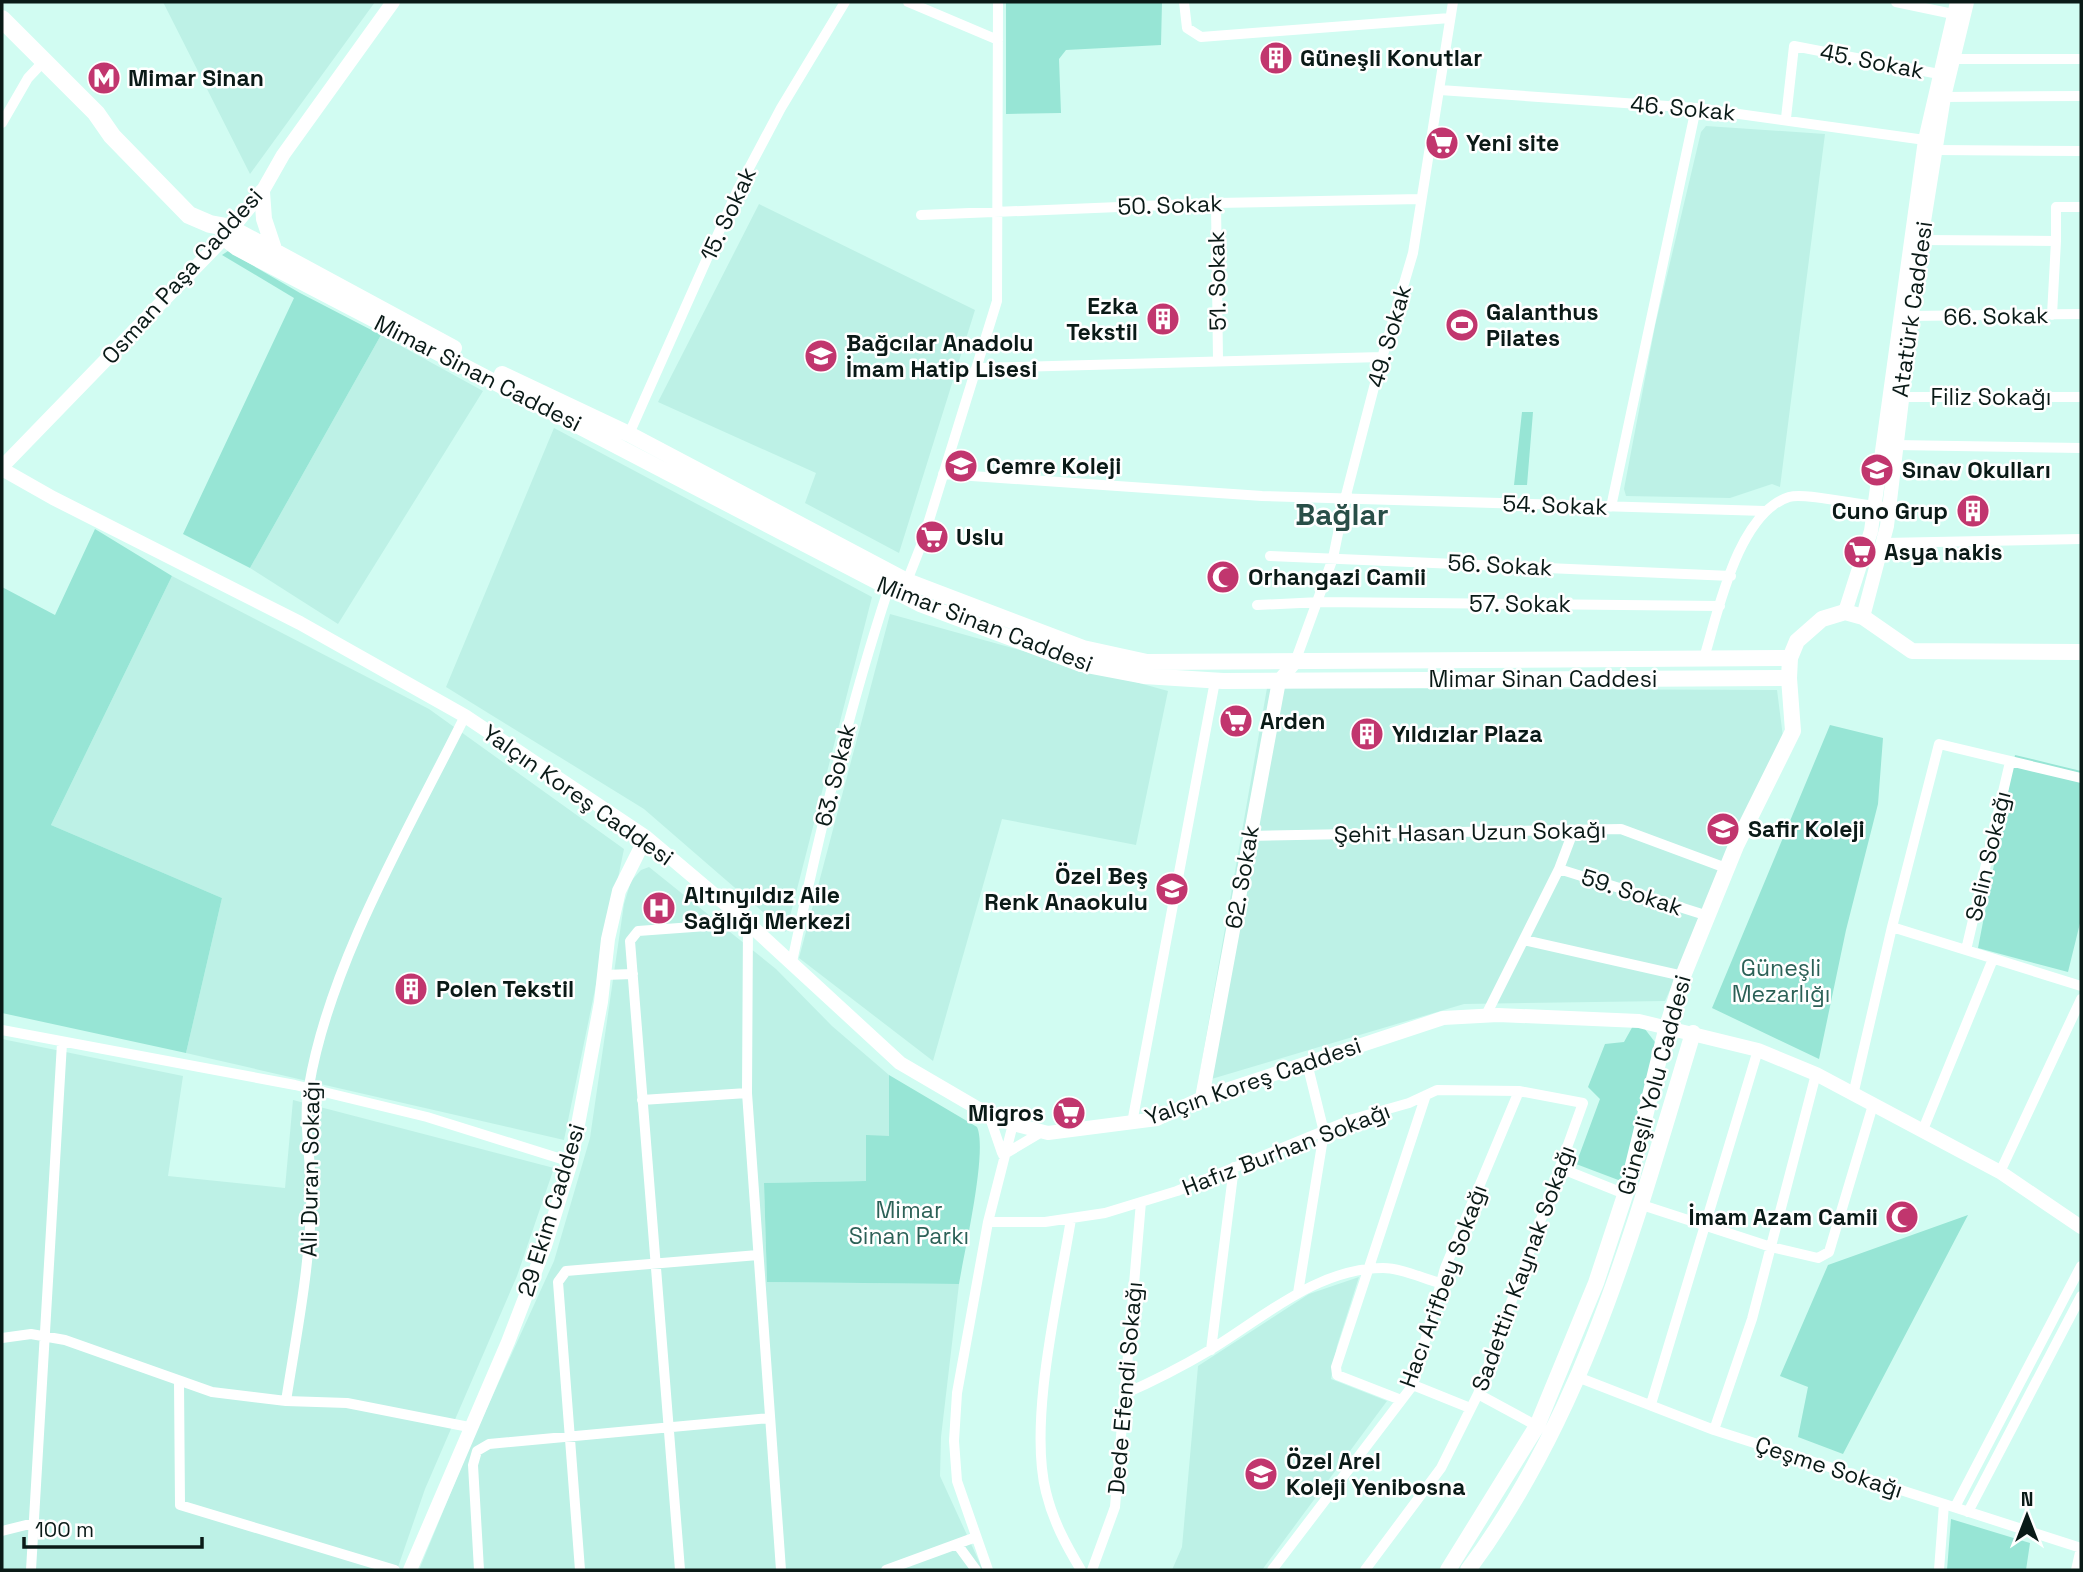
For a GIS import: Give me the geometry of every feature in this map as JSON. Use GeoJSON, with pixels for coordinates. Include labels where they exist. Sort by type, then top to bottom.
{"type":"FeatureCollection","features":[{"type":"Feature","properties":{"kind":"main road"},"geometry":{"type":"LineString","coordinates":[[2,19],[96,113],[138,164],[189,215],[228,233]]}},
{"type":"Feature","properties":{"kind":"main road"},"geometry":{"type":"LineString","coordinates":[[262,192],[264,219],[275,252]]}},
{"type":"Feature","properties":{"kind":"main road","name":"Mimar Sinan Caddesi"},"geometry":{"type":"LineString","coordinates":[[228,233],[275,252],[495,370],[629,434],[907,581],[1083,648],[1147,662],[1790,658]]}},
{"type":"Feature","properties":{"kind":"main road","name":"Mimar Sinan Caddesi"},"geometry":{"type":"LineString","coordinates":[[228,233],[237,248],[624,448],[888,590],[1081,664],[1144,676],[1215,681],[1789,678]]}},
{"type":"Feature","properties":{"kind":"main road"},"geometry":{"type":"LineString","coordinates":[[1790,658],[1797,641],[1812,626],[1831,615],[1845,612],[1863,617],[1912,651],[2081,652]]}},
{"type":"Feature","properties":{"kind":"main road","name":"Güneşli Yolu Caddesi"},"geometry":{"type":"LineString","coordinates":[[1448,1570],[1538,1426],[1591,1294],[1625,1194],[1683,976],[1705,915],[1726,868],[1790,742],[1794,715],[1789,678],[1790,658]]}},
{"type":"Feature","properties":{"kind":"main road","name":"Güneşli Yolu Caddesi"},"geometry":{"type":"LineString","coordinates":[[1468,1570],[1525,1488],[1580,1378],[1643,1205],[1693,1033]]}},
{"type":"Feature","properties":{"kind":"street","name":"Osman Paşa Caddesi"},"geometry":{"type":"LineString","coordinates":[[2,468],[228,233],[262,192],[283,155],[393,2]]}},
{"type":"Feature","properties":{"kind":"street","name":"15. Sokak"},"geometry":{"type":"LineString","coordinates":[[629,434],[738,189],[781,108],[845,2]]}},
{"type":"Feature","properties":{"kind":"street"},"geometry":{"type":"LineString","coordinates":[[908,2],[998,40]]}},
{"type":"Feature","properties":{"kind":"street"},"geometry":{"type":"LineString","coordinates":[[888,590],[907,581],[978,368],[996,301],[998,2]]}},
{"type":"Feature","properties":{"kind":"street"},"geometry":{"type":"LineString","coordinates":[[1184,2],[1187,28],[1200,37],[1450,18]]}},
{"type":"Feature","properties":{"kind":"street","name":"49. Sokak"},"geometry":{"type":"LineString","coordinates":[[1295,662],[1320,602],[1333,558],[1345,499],[1382,356],[1413,253],[1453,2]]}},
{"type":"Feature","properties":{"kind":"street"},"geometry":{"type":"LineString","coordinates":[[1896,2],[1955,8]]}},
{"type":"Feature","properties":{"kind":"street","name":"Atatürk Caddesi"},"geometry":{"type":"LineString","coordinates":[[1863,617],[1884,543],[1882,506],[1931,145],[1967,2]]}},
{"type":"Feature","properties":{"kind":"street","name":"Atatürk Caddesi"},"geometry":{"type":"LineString","coordinates":[[1845,612],[1871,531],[1882,506],[1894,445],[1939,75],[1955,8]]}},
{"type":"Feature","properties":{"kind":"street","name":"45. Sokak"},"geometry":{"type":"LineString","coordinates":[[1786,118],[1794,46],[1939,75]]}},
{"type":"Feature","properties":{"kind":"street"},"geometry":{"type":"LineString","coordinates":[[1953,59],[2081,59]]}},
{"type":"Feature","properties":{"kind":"street"},"geometry":{"type":"LineString","coordinates":[[2,123],[13,101],[45,60]]}},
{"type":"Feature","properties":{"kind":"street","name":"46. Sokak"},"geometry":{"type":"LineString","coordinates":[[1440,90],[1696,108],[1786,118],[1931,145],[2081,151]]}},
{"type":"Feature","properties":{"kind":"street"},"geometry":{"type":"LineString","coordinates":[[1944,97],[2081,96]]}},
{"type":"Feature","properties":{"kind":"street"},"geometry":{"type":"LineString","coordinates":[[2,109],[13,101]]}},
{"type":"Feature","properties":{"kind":"street"},"geometry":{"type":"LineString","coordinates":[[1611,507],[1696,108]]}},
{"type":"Feature","properties":{"kind":"street","name":"50. Sokak"},"geometry":{"type":"LineString","coordinates":[[921,215],[1216,203],[1420,199]]}},
{"type":"Feature","properties":{"kind":"street","name":"51. Sokak"},"geometry":{"type":"LineString","coordinates":[[1216,203],[1218,360]]}},
{"type":"Feature","properties":{"kind":"street"},"geometry":{"type":"LineString","coordinates":[[2052,315],[2056,207],[2081,207]]}},
{"type":"Feature","properties":{"kind":"street"},"geometry":{"type":"LineString","coordinates":[[1921,240],[2056,241]]}},
{"type":"Feature","properties":{"kind":"street","name":"66. Sokak"},"geometry":{"type":"LineString","coordinates":[[1910,316],[2081,314]]}},
{"type":"Feature","properties":{"kind":"street"},"geometry":{"type":"LineString","coordinates":[[978,368],[1382,356]]}},
{"type":"Feature","properties":{"kind":"street","name":"Filiz Sokağı"},"geometry":{"type":"LineString","coordinates":[[1900,397],[2081,397]]}},
{"type":"Feature","properties":{"kind":"street"},"geometry":{"type":"LineString","coordinates":[[1894,445],[2081,448]]}},
{"type":"Feature","properties":{"kind":"street","name":"Yalçın Koreş Caddesi"},"geometry":{"type":"LineString","coordinates":[[2,468],[53,498],[300,623],[465,716],[646,837],[748,923],[901,1063],[989,1115],[1013,1124],[1041,1133],[1157,1119],[1202,1098],[1443,1018],[1486,1015],[1639,1021],[1758,1050],[1816,1074],[2000,1172],[2081,1226]]}},
{"type":"Feature","properties":{"kind":"street","name":"54. Sokak"},"geometry":{"type":"LineString","coordinates":[[943,474],[1104,487],[1345,499],[1765,511]]}},
{"type":"Feature","properties":{"kind":"street"},"geometry":{"type":"LineString","coordinates":[[1704,658],[1744,540],[1765,511],[1791,496],[1882,506]]}},
{"type":"Feature","properties":{"kind":"street"},"geometry":{"type":"LineString","coordinates":[[1884,543],[2081,539]]}},
{"type":"Feature","properties":{"kind":"street","name":"56. Sokak"},"geometry":{"type":"LineString","coordinates":[[1270,556],[1731,576]]}},
{"type":"Feature","properties":{"kind":"street","name":"63. Sokak"},"geometry":{"type":"LineString","coordinates":[[792,962],[846,729],[888,590]]}},
{"type":"Feature","properties":{"kind":"street","name":"57. Sokak"},"geometry":{"type":"LineString","coordinates":[[1257,605],[1320,602],[1720,606]]}},
{"type":"Feature","properties":{"kind":"street","name":"62. Sokak"},"geometry":{"type":"LineString","coordinates":[[1202,1098],[1279,681],[1295,662]]}},
{"type":"Feature","properties":{"kind":"street"},"geometry":{"type":"LineString","coordinates":[[1132,1122],[1215,681]]}},
{"type":"Feature","properties":{"kind":"street","name":"Ali Duran Sokağı"},"geometry":{"type":"LineString","coordinates":[[286,1401],[308,1260],[312,1204],[308,1088],[324,1016],[342,971],[465,716]]}},
{"type":"Feature","properties":{"kind":"street"},"geometry":{"type":"LineString","coordinates":[[1853,1095],[1892,927],[1939,744],[2081,778]]}},
{"type":"Feature","properties":{"kind":"street","name":"Selin Sokağı"},"geometry":{"type":"LineString","coordinates":[[1966,950],[2010,762]]}},
{"type":"Feature","properties":{"kind":"street","name":"Şehit Hasan Uzun Sokağı"},"geometry":{"type":"LineString","coordinates":[[1249,836],[1621,829],[1726,868]]}},
{"type":"Feature","properties":{"kind":"street"},"geometry":{"type":"LineString","coordinates":[[1486,1015],[1559,869],[1573,832]]}},
{"type":"Feature","properties":{"kind":"street","name":"29 Ekim Caddesi"},"geometry":{"type":"LineString","coordinates":[[410,1570],[469,1427],[508,1342],[540,1258],[571,1162],[608,939],[619,891],[646,837]]}},
{"type":"Feature","properties":{"kind":"street","name":"59. Sokak"},"geometry":{"type":"LineString","coordinates":[[1559,869],[1705,915]]}},
{"type":"Feature","properties":{"kind":"street"},"geometry":{"type":"LineString","coordinates":[[680,1570],[630,941],[638,931],[748,923],[747,1093],[780,1570]]}},
{"type":"Feature","properties":{"kind":"street"},"geometry":{"type":"LineString","coordinates":[[1892,927],[2081,986]]}},
{"type":"Feature","properties":{"kind":"street"},"geometry":{"type":"LineString","coordinates":[[1524,940],[1683,976]]}},
{"type":"Feature","properties":{"kind":"street"},"geometry":{"type":"LineString","coordinates":[[1922,1132],[1993,958]]}},
{"type":"Feature","properties":{"kind":"street"},"geometry":{"type":"LineString","coordinates":[[604,975],[633,974]]}},
{"type":"Feature","properties":{"kind":"street"},"geometry":{"type":"LineString","coordinates":[[2000,1172],[2081,999]]}},
{"type":"Feature","properties":{"kind":"street"},"geometry":{"type":"LineString","coordinates":[[2,1030],[62,1044],[308,1088],[428,1117],[571,1162]]}},
{"type":"Feature","properties":{"kind":"street"},"geometry":{"type":"LineString","coordinates":[[31,1570],[62,1044]]}},
{"type":"Feature","properties":{"kind":"street"},"geometry":{"type":"LineString","coordinates":[[1651,1404],[1758,1050]]}},
{"type":"Feature","properties":{"kind":"street"},"geometry":{"type":"LineString","coordinates":[[1298,1293],[1324,1132],[1307,1063]]}},
{"type":"Feature","properties":{"kind":"street"},"geometry":{"type":"LineString","coordinates":[[1714,1430],[1752,1319],[1816,1074]]}},
{"type":"Feature","properties":{"kind":"street","name":"Hafız Burhan Sokağı"},"geometry":{"type":"LineString","coordinates":[[988,1222],[1071,1219],[1105,1213],[1141,1202],[1437,1090],[1462,1088],[1519,1091],[1583,1103]]}},
{"type":"Feature","properties":{"kind":"street","name":"Hacı Arifbey Sokağı"},"geometry":{"type":"LineString","coordinates":[[1272,1570],[1412,1385],[1440,1283],[1519,1091]]}},
{"type":"Feature","properties":{"kind":"street"},"geometry":{"type":"LineString","coordinates":[[642,1100],[747,1093]]}},
{"type":"Feature","properties":{"kind":"street"},"geometry":{"type":"LineString","coordinates":[[1401,1400],[1337,1376],[1336,1367],[1426,1095]]}},
{"type":"Feature","properties":{"kind":"street","name":"Sadettin Kaynak Sokağı"},"geometry":{"type":"LineString","coordinates":[[1366,1570],[1441,1468],[1478,1394],[1583,1103]]}},
{"type":"Feature","properties":{"kind":"street"},"geometry":{"type":"LineString","coordinates":[[1643,1205],[1771,1247],[1818,1258],[1829,1252],[1873,1105]]}},
{"type":"Feature","properties":{"kind":"street"},"geometry":{"type":"LineString","coordinates":[[989,1115],[1003,1155]]}},
{"type":"Feature","properties":{"kind":"street"},"geometry":{"type":"LineString","coordinates":[[988,1570],[957,1481],[954,1441],[957,1393],[988,1222],[1013,1124]]}},
{"type":"Feature","properties":{"kind":"street"},"geometry":{"type":"LineString","coordinates":[[1003,1155],[1041,1133]]}},
{"type":"Feature","properties":{"kind":"street"},"geometry":{"type":"LineString","coordinates":[[1211,1350],[1234,1167]]}},
{"type":"Feature","properties":{"kind":"street"},"geometry":{"type":"LineString","coordinates":[[1560,1168],[1625,1194]]}},
{"type":"Feature","properties":{"kind":"street","name":"Dede Efendi Sokağı"},"geometry":{"type":"LineString","coordinates":[[1092,1570],[1115,1507],[1141,1202]]}},
{"type":"Feature","properties":{"kind":"street"},"geometry":{"type":"LineString","coordinates":[[1071,1219],[1044,1387],[1041,1445],[1045,1490],[1055,1522],[1081,1570]]}},
{"type":"Feature","properties":{"kind":"street"},"geometry":{"type":"LineString","coordinates":[[580,1570],[558,1282],[566,1271],[758,1255]]}},
{"type":"Feature","properties":{"kind":"street"},"geometry":{"type":"LineString","coordinates":[[1939,1570],[1949,1505],[2081,1266]]}},
{"type":"Feature","properties":{"kind":"street"},"geometry":{"type":"LineString","coordinates":[[1125,1394],[1211,1350],[1298,1293],[1329,1279],[1367,1269],[1387,1268],[1440,1283]]}},
{"type":"Feature","properties":{"kind":"street"},"geometry":{"type":"LineString","coordinates":[[1968,1511],[2081,1296]]}},
{"type":"Feature","properties":{"kind":"street"},"geometry":{"type":"LineString","coordinates":[[2,1338],[32,1334],[65,1340],[179,1382],[212,1391],[286,1401],[347,1403],[469,1427]]}},
{"type":"Feature","properties":{"kind":"street","name":"Çeşme Sokağı"},"geometry":{"type":"LineString","coordinates":[[1580,1378],[1714,1430],[2081,1548]]}},
{"type":"Feature","properties":{"kind":"street"},"geometry":{"type":"LineString","coordinates":[[179,1382],[180,1505],[395,1570]]}},
{"type":"Feature","properties":{"kind":"street"},"geometry":{"type":"LineString","coordinates":[[1412,1385],[1470,1408]]}},
{"type":"Feature","properties":{"kind":"street"},"geometry":{"type":"LineString","coordinates":[[1478,1394],[1538,1426]]}},
{"type":"Feature","properties":{"kind":"street"},"geometry":{"type":"LineString","coordinates":[[479,1570],[472,1465],[477,1451],[489,1444],[770,1418]]}},
{"type":"Feature","properties":{"kind":"street"},"geometry":{"type":"LineString","coordinates":[[2,1531],[34,1523]]}},
{"type":"Feature","properties":{"kind":"street"},"geometry":{"type":"LineString","coordinates":[[886,1570],[975,1537]]}},
{"type":"Feature","properties":{"kind":"street"},"geometry":{"type":"LineString","coordinates":[[957,1544],[976,1570]]}},
{"type":"Feature","properties":{"kind":"street"},"geometry":{"type":"LineString","coordinates":[[2076,1570],[2081,1548]]}},
{"type":"Feature","properties":{"kind":"shaded area"},"geometry":{"type":"Polygon","coordinates":[[[163,2],[375,2],[250,174],[163,2]]]}},
{"type":"Feature","properties":{"kind":"shaded area"},"geometry":{"type":"Polygon","coordinates":[[[1706,126],[1825,134],[1780,487],[1772,484],[1730,498],[1626,496],[1624,489],[1655,326],[1701,132],[1706,126]]]}},
{"type":"Feature","properties":{"kind":"shaded area","name":"Bağcılar Anadolu İmam Hatip Lisesi"},"geometry":{"type":"Polygon","coordinates":[[[759,204],[975,310],[899,553],[805,503],[816,473],[658,402],[759,204]]]}},
{"type":"Feature","properties":{"kind":"shaded area"},"geometry":{"type":"Polygon","coordinates":[[[381,335],[483,391],[338,624],[250,568],[381,335]]]}},
{"type":"Feature","properties":{"kind":"shaded area"},"geometry":{"type":"Polygon","coordinates":[[[554,428],[872,597],[786,932],[644,809],[446,687],[554,428]]]}},
{"type":"Feature","properties":{"kind":"shaded area"},"geometry":{"type":"Polygon","coordinates":[[[172,576],[429,709],[624,849],[564,1140],[186,1053],[222,898],[51,825],[172,576]]]}},
{"type":"Feature","properties":{"kind":"shaded area"},"geometry":{"type":"Polygon","coordinates":[[[890,614],[1168,691],[1136,845],[1002,819],[933,1061],[799,958],[890,614]]]}},
{"type":"Feature","properties":{"kind":"shaded area"},"geometry":{"type":"Polygon","coordinates":[[[1267,688],[1777,690],[1783,737],[1665,1001],[1464,1004],[1198,1083],[1267,688]]]}},
{"type":"Feature","properties":{"kind":"shaded area"},"geometry":{"type":"Polygon","coordinates":[[[649,867],[776,969],[832,1026],[889,1075],[889,1136],[866,1181],[764,1183],[767,1282],[959,1284],[941,1437],[940,1476],[983,1570],[419,1570],[472,1441],[554,1261],[590,1138],[624,904],[631,881],[641,870],[649,867]]]}},
{"type":"Feature","properties":{"kind":"shaded area"},"geometry":{"type":"Polygon","coordinates":[[[2,1039],[183,1076],[168,1176],[285,1188],[293,1100],[554,1168],[517,1276],[425,1489],[397,1570],[2,1570],[2,1039]]]}},
{"type":"Feature","properties":{"kind":"shaded area","name":"Özel Arel Koleji Yenibosna"},"geometry":{"type":"Polygon","coordinates":[[[1359,1277],[1337,1346],[1331,1379],[1387,1401],[1262,1570],[1172,1570],[1182,1547],[1198,1366],[1309,1294],[1359,1277]]]}},
{"type":"Feature","properties":{"kind":"green space"},"geometry":{"type":"Polygon","coordinates":[[[1006,2],[1162,2],[1161,45],[1066,50],[1059,59],[1061,113],[1006,114],[1006,2]]]}},
{"type":"Feature","properties":{"kind":"green space"},"geometry":{"type":"Polygon","coordinates":[[[228,251],[300,293],[381,335],[250,568],[183,534],[294,298],[222,255],[228,251]]]}},
{"type":"Feature","properties":{"kind":"green space"},"geometry":{"type":"Polygon","coordinates":[[[1522,412],[1533,412],[1527,485],[1514,485],[1522,412]]]}},
{"type":"Feature","properties":{"kind":"green space"},"geometry":{"type":"Polygon","coordinates":[[[95,529],[172,576],[51,825],[222,898],[186,1053],[2,1013],[2,587],[55,615],[95,529]]]}},
{"type":"Feature","properties":{"kind":"green space","name":"Güneşli Mezarlığı"},"geometry":{"type":"Polygon","coordinates":[[[1830,725],[1883,738],[1878,804],[1846,930],[1819,1059],[1712,1008],[1830,725]]]}},
{"type":"Feature","properties":{"kind":"green space"},"geometry":{"type":"Polygon","coordinates":[[[2015,755],[2081,771],[2081,919],[2068,972],[1978,948],[2015,755]]]}},
{"type":"Feature","properties":{"kind":"green space"},"geometry":{"type":"Polygon","coordinates":[[[1634,1024],[1641,1024],[1658,1046],[1621,1181],[1576,1164],[1600,1099],[1588,1087],[1605,1044],[1624,1042],[1634,1024]]]}},
{"type":"Feature","properties":{"kind":"green space","name":"Mimar Sinan Parkı"},"geometry":{"type":"Polygon","coordinates":[[[889,1075],[977,1127],[980,1157],[959,1284],[767,1282],[764,1183],[866,1181],[866,1135],[889,1136],[889,1075]]]}},
{"type":"Feature","properties":{"kind":"green space"},"geometry":{"type":"Polygon","coordinates":[[[1968,1215],[1843,1454],[1798,1437],[1808,1387],[1780,1376],[1828,1265],[1968,1215]]]}},
{"type":"Feature","properties":{"kind":"green space"},"geometry":{"type":"Polygon","coordinates":[[[1951,1519],[2030,1543],[2026,1570],[1947,1570],[1951,1519]]]}},
{"type":"Feature","properties":{"kind":"place","name":"Güneşli Konutlar"},"geometry":{"type":"Point","coordinates":[1276,58]}},
{"type":"Feature","properties":{"kind":"place","name":"Mimar Sinan"},"geometry":{"type":"Point","coordinates":[104,78]}},
{"type":"Feature","properties":{"kind":"place","name":"Yeni site"},"geometry":{"type":"Point","coordinates":[1442,143]}},
{"type":"Feature","properties":{"kind":"place","name":"Ezka Tekstil"},"geometry":{"type":"Point","coordinates":[1163,319]}},
{"type":"Feature","properties":{"kind":"place","name":"Galanthus Pilates"},"geometry":{"type":"Point","coordinates":[1462,325]}},
{"type":"Feature","properties":{"kind":"place","name":"Bağcılar Anadolu İmam Hatip Lisesi"},"geometry":{"type":"Point","coordinates":[821,356]}},
{"type":"Feature","properties":{"kind":"place","name":"Cemre Koleji"},"geometry":{"type":"Point","coordinates":[961,466]}},
{"type":"Feature","properties":{"kind":"place","name":"Sınav Okulları"},"geometry":{"type":"Point","coordinates":[1877,470]}},
{"type":"Feature","properties":{"kind":"place","name":"Cuno Grup"},"geometry":{"type":"Point","coordinates":[1973,511]}},
{"type":"Feature","properties":{"kind":"place","name":"Uslu"},"geometry":{"type":"Point","coordinates":[932,537]}},
{"type":"Feature","properties":{"kind":"place","name":"Asya nakis"},"geometry":{"type":"Point","coordinates":[1860,552]}},
{"type":"Feature","properties":{"kind":"place","name":"Orhangazi Camii"},"geometry":{"type":"Point","coordinates":[1223,577]}},
{"type":"Feature","properties":{"kind":"place","name":"Arden"},"geometry":{"type":"Point","coordinates":[1236,721]}},
{"type":"Feature","properties":{"kind":"place","name":"Yıldızlar Plaza"},"geometry":{"type":"Point","coordinates":[1367,734]}},
{"type":"Feature","properties":{"kind":"place","name":"Safir Koleji"},"geometry":{"type":"Point","coordinates":[1723,829]}},
{"type":"Feature","properties":{"kind":"place","name":"Özel Beş Renk Anaokulu"},"geometry":{"type":"Point","coordinates":[1172,889]}},
{"type":"Feature","properties":{"kind":"place","name":"Altınyıldız Aile Sağlığı Merkezi"},"geometry":{"type":"Point","coordinates":[659,908]}},
{"type":"Feature","properties":{"kind":"place","name":"Polen Tekstil"},"geometry":{"type":"Point","coordinates":[411,989]}},
{"type":"Feature","properties":{"kind":"place","name":"Migros"},"geometry":{"type":"Point","coordinates":[1069,1113]}},
{"type":"Feature","properties":{"kind":"place","name":"İmam Azam Camii"},"geometry":{"type":"Point","coordinates":[1902,1217]}},
{"type":"Feature","properties":{"kind":"place","name":"Özel Arel Koleji Yenibosna"},"geometry":{"type":"Point","coordinates":[1261,1474]}},
{"type":"Feature","properties":{"kind":"district","name":"Bağlar"},"geometry":{"type":"Point","coordinates":[1342,514]}}]}
